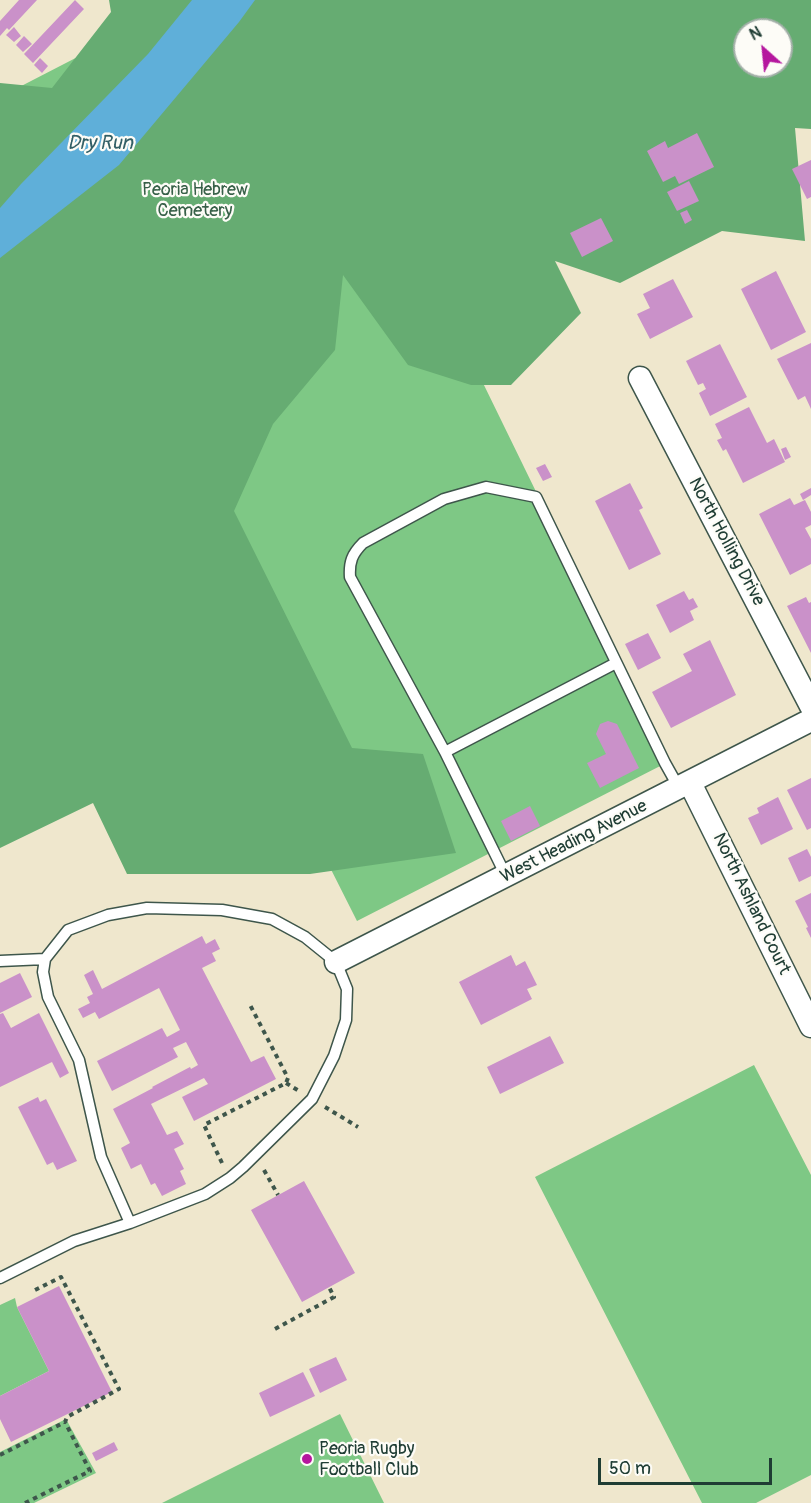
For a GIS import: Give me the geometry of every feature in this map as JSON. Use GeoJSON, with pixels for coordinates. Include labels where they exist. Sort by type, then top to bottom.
{"type":"FeatureCollection","features":[{"type":"Feature","properties":{"kind":"street","name":"North Holling Drive"},"geometry":{"type":"LineString","coordinates":[[640,378],[811,706]]}},
{"type":"Feature","properties":{"kind":"street","name":"West Heading Avenue"},"geometry":{"type":"LineString","coordinates":[[336,962],[811,720]]}},
{"type":"Feature","properties":{"kind":"street","name":"North Ashland Court"},"geometry":{"type":"LineString","coordinates":[[685,785],[811,1026]]}},
{"type":"Feature","properties":{"kind":"lane"},"geometry":{"type":"LineString","coordinates":[[506,877],[445,752],[350,577],[349,565],[354,552],[363,543],[444,499],[486,487],[536,497],[616,663],[685,785]]}},
{"type":"Feature","properties":{"kind":"lane"},"geometry":{"type":"LineString","coordinates":[[445,752],[616,663]]}},
{"type":"Feature","properties":{"kind":"lane"},"geometry":{"type":"LineString","coordinates":[[0,1278],[75,1241],[130,1223],[205,1194],[230,1179],[312,1099],[334,1056],[346,1020],[346,989],[336,962],[305,937],[272,919],[222,910],[147,908],[108,915],[68,930],[45,959],[43,972],[48,997],[79,1060],[101,1156],[130,1223]]}},
{"type":"Feature","properties":{"kind":"lane"},"geometry":{"type":"LineString","coordinates":[[0,961],[45,959]]}},
{"type":"Feature","properties":{"kind":"path"},"geometry":{"type":"LineString","coordinates":[[230,1179],[204,1125],[286,1083],[288,1078],[249,1004]]}},
{"type":"Feature","properties":{"kind":"path"},"geometry":{"type":"LineString","coordinates":[[256,1155],[278,1195]]}},
{"type":"Feature","properties":{"kind":"path"},"geometry":{"type":"LineString","coordinates":[[0,1455],[65,1422],[67,1418],[119,1389],[61,1277],[33,1292]]}},
{"type":"Feature","properties":{"kind":"path"},"geometry":{"type":"LineString","coordinates":[[275,1329],[334,1297],[329,1287]]}},
{"type":"Feature","properties":{"kind":"path"},"geometry":{"type":"LineString","coordinates":[[25,1503],[90,1471],[65,1422]]}},
{"type":"Feature","properties":{"kind":"green space"},"geometry":{"type":"Polygon","coordinates":[[[109,0],[811,0],[811,129],[795,128],[805,241],[722,231],[620,283],[555,261],[581,313],[511,385],[471,385],[408,365],[343,275],[335,350],[273,424],[234,511],[352,748],[423,754],[456,853],[310,874],[127,874],[93,803],[0,848],[0,83],[52,88],[111,12],[109,0]]]}},
{"type":"Feature","properties":{"kind":"green space","name":"Peoria Hebrew Cemetery"},"geometry":{"type":"Polygon","coordinates":[[[188,0],[296,0],[668,762],[357,921],[0,213],[0,97],[188,0]]]}},
{"type":"Feature","properties":{"kind":"green space"},"geometry":{"type":"Polygon","coordinates":[[[754,1065],[811,1175],[811,1475],[756,1503],[702,1503],[535,1177],[754,1065]]]}},
{"type":"Feature","properties":{"kind":"green space"},"geometry":{"type":"Polygon","coordinates":[[[15,1298],[17,1307],[49,1371],[0,1396],[0,1305],[15,1298]]]}},
{"type":"Feature","properties":{"kind":"green space","name":"Peoria Rugby Football Club"},"geometry":{"type":"Polygon","coordinates":[[[340,1414],[384,1503],[162,1503],[340,1414]]]}},
{"type":"Feature","properties":{"kind":"green space"},"geometry":{"type":"Polygon","coordinates":[[[66,1419],[96,1473],[34,1503],[0,1503],[0,1452],[66,1419]]]}},
{"type":"Feature","properties":{"kind":"water","name":"Dry Run"},"geometry":{"type":"Polygon","coordinates":[[[192,0],[255,0],[119,165],[0,258],[0,208],[148,54],[192,0]]]}},
{"type":"Feature","properties":{"kind":"building"},"geometry":{"type":"Polygon","coordinates":[[[19,0],[37,0],[9,30],[7,28],[0,36],[0,21],[19,0]]]}},
{"type":"Feature","properties":{"kind":"building"},"geometry":{"type":"Polygon","coordinates":[[[75,0],[84,9],[33,63],[24,54],[75,0]]]}},
{"type":"Feature","properties":{"kind":"building"},"geometry":{"type":"Polygon","coordinates":[[[14,27],[21,36],[14,42],[6,35],[14,27]]]}},
{"type":"Feature","properties":{"kind":"building"},"geometry":{"type":"Polygon","coordinates":[[[24,36],[32,44],[23,52],[16,45],[24,36]]]}},
{"type":"Feature","properties":{"kind":"building"},"geometry":{"type":"Polygon","coordinates":[[[40,58],[48,66],[42,73],[34,65],[40,58]]]}},
{"type":"Feature","properties":{"kind":"building"},"geometry":{"type":"Polygon","coordinates":[[[697,133],[714,167],[679,184],[675,176],[663,182],[647,151],[665,141],[668,148],[697,133]]]}},
{"type":"Feature","properties":{"kind":"building"},"geometry":{"type":"Polygon","coordinates":[[[811,160],[811,197],[807,199],[792,169],[811,160]]]}},
{"type":"Feature","properties":{"kind":"building"},"geometry":{"type":"Polygon","coordinates":[[[689,181],[699,201],[677,211],[667,192],[689,181]]]}},
{"type":"Feature","properties":{"kind":"building"},"geometry":{"type":"Polygon","coordinates":[[[687,210],[692,220],[685,224],[680,213],[687,210]]]}},
{"type":"Feature","properties":{"kind":"building"},"geometry":{"type":"Polygon","coordinates":[[[601,218],[613,241],[582,257],[570,233],[601,218]]]}},
{"type":"Feature","properties":{"kind":"building"},"geometry":{"type":"Polygon","coordinates":[[[776,271],[806,332],[771,350],[741,289],[776,271]]]}},
{"type":"Feature","properties":{"kind":"building"},"geometry":{"type":"Polygon","coordinates":[[[673,279],[693,317],[650,339],[637,314],[650,308],[643,294],[673,279]]]}},
{"type":"Feature","properties":{"kind":"building"},"geometry":{"type":"Polygon","coordinates":[[[811,343],[811,409],[805,396],[798,400],[777,359],[811,343]]]}},
{"type":"Feature","properties":{"kind":"building"},"geometry":{"type":"Polygon","coordinates":[[[720,344],[747,397],[710,416],[699,393],[706,389],[703,383],[698,385],[686,361],[720,344]]]}},
{"type":"Feature","properties":{"kind":"building"},"geometry":{"type":"Polygon","coordinates":[[[749,407],[767,443],[774,439],[785,462],[743,483],[726,449],[723,451],[717,440],[722,438],[715,424],[749,407]]]}},
{"type":"Feature","properties":{"kind":"building"},"geometry":{"type":"Polygon","coordinates":[[[786,447],[791,457],[785,460],[781,449],[786,447]]]}},
{"type":"Feature","properties":{"kind":"building"},"geometry":{"type":"Polygon","coordinates":[[[545,464],[552,477],[543,481],[536,468],[545,464]]]}},
{"type":"Feature","properties":{"kind":"building"},"geometry":{"type":"Polygon","coordinates":[[[630,483],[643,508],[639,510],[661,554],[629,570],[595,501],[630,483]]]}},
{"type":"Feature","properties":{"kind":"building"},"geometry":{"type":"Polygon","coordinates":[[[811,488],[811,495],[803,500],[800,494],[811,488]]]}},
{"type":"Feature","properties":{"kind":"building"},"geometry":{"type":"Polygon","coordinates":[[[790,498],[794,505],[805,500],[811,512],[811,525],[805,528],[811,539],[811,564],[790,575],[759,514],[790,498]]]}},
{"type":"Feature","properties":{"kind":"building"},"geometry":{"type":"Polygon","coordinates":[[[684,591],[689,600],[693,598],[698,607],[690,611],[694,620],[670,633],[656,605],[684,591]]]}},
{"type":"Feature","properties":{"kind":"building"},"geometry":{"type":"Polygon","coordinates":[[[806,597],[809,603],[811,602],[811,653],[787,606],[806,597]]]}},
{"type":"Feature","properties":{"kind":"building"},"geometry":{"type":"Polygon","coordinates":[[[648,633],[661,658],[638,670],[625,644],[648,633]]]}},
{"type":"Feature","properties":{"kind":"building"},"geometry":{"type":"Polygon","coordinates":[[[710,640],[736,695],[671,728],[652,692],[692,671],[683,654],[710,640]]]}},
{"type":"Feature","properties":{"kind":"building"},"geometry":{"type":"Polygon","coordinates":[[[608,721],[617,724],[639,768],[600,788],[587,763],[606,754],[596,734],[600,724],[608,721]]]}},
{"type":"Feature","properties":{"kind":"building"},"geometry":{"type":"Polygon","coordinates":[[[811,778],[811,828],[807,830],[787,790],[811,778]]]}},
{"type":"Feature","properties":{"kind":"building"},"geometry":{"type":"Polygon","coordinates":[[[778,797],[793,829],[761,845],[748,818],[759,813],[757,808],[778,797]]]}},
{"type":"Feature","properties":{"kind":"building"},"geometry":{"type":"Polygon","coordinates":[[[530,806],[540,826],[511,841],[501,821],[530,806]]]}},
{"type":"Feature","properties":{"kind":"building"},"geometry":{"type":"Polygon","coordinates":[[[807,849],[811,857],[811,876],[799,882],[788,858],[807,849]]]}},
{"type":"Feature","properties":{"kind":"building"},"geometry":{"type":"Polygon","coordinates":[[[811,893],[811,938],[795,901],[811,893]]]}},
{"type":"Feature","properties":{"kind":"building"},"geometry":{"type":"Polygon","coordinates":[[[202,936],[206,944],[215,939],[220,949],[212,953],[216,961],[202,968],[251,1062],[264,1056],[276,1079],[194,1121],[182,1097],[208,1084],[204,1078],[151,1104],[167,1135],[177,1131],[184,1144],[174,1149],[184,1169],[180,1171],[186,1184],[162,1196],[155,1183],[151,1185],[141,1164],[131,1169],[121,1148],[130,1143],[113,1109],[190,1067],[191,1069],[198,1065],[186,1042],[173,1048],[178,1057],[112,1091],[97,1061],[162,1028],[167,1037],[180,1030],[159,988],[99,1019],[95,1012],[83,1018],[78,1009],[90,1003],[87,997],[93,994],[84,975],[93,970],[102,989],[202,936]]]}},
{"type":"Feature","properties":{"kind":"building"},"geometry":{"type":"Polygon","coordinates":[[[511,955],[516,966],[525,961],[537,985],[527,989],[532,999],[481,1025],[459,982],[511,955]]]}},
{"type":"Feature","properties":{"kind":"building"},"geometry":{"type":"Polygon","coordinates":[[[20,973],[32,997],[0,1013],[0,983],[20,973]]]}},
{"type":"Feature","properties":{"kind":"building"},"geometry":{"type":"Polygon","coordinates":[[[3,1013],[11,1028],[39,1013],[69,1073],[60,1078],[52,1062],[0,1087],[0,1014],[3,1013]]]}},
{"type":"Feature","properties":{"kind":"building"},"geometry":{"type":"Polygon","coordinates":[[[550,1036],[564,1063],[500,1094],[487,1067],[550,1036]]]}},
{"type":"Feature","properties":{"kind":"building"},"geometry":{"type":"Polygon","coordinates":[[[38,1097],[40,1102],[46,1099],[77,1161],[57,1170],[53,1162],[47,1165],[18,1107],[38,1097]]]}},
{"type":"Feature","properties":{"kind":"building"},"geometry":{"type":"Polygon","coordinates":[[[304,1181],[355,1273],[302,1302],[251,1210],[304,1181]]]}},
{"type":"Feature","properties":{"kind":"building"},"geometry":{"type":"Polygon","coordinates":[[[59,1286],[112,1392],[11,1442],[0,1419],[0,1396],[49,1371],[17,1307],[59,1286]]]}},
{"type":"Feature","properties":{"kind":"building"},"geometry":{"type":"Polygon","coordinates":[[[336,1357],[347,1380],[320,1393],[309,1369],[336,1357]]]}},
{"type":"Feature","properties":{"kind":"building"},"geometry":{"type":"Polygon","coordinates":[[[303,1372],[315,1396],[270,1417],[259,1393],[303,1372]]]}},
{"type":"Feature","properties":{"kind":"building"},"geometry":{"type":"Polygon","coordinates":[[[114,1442],[118,1450],[96,1461],[92,1453],[114,1442]]]}},
{"type":"Feature","properties":{"kind":"place","name":"Peoria Rugby Football Club"},"geometry":{"type":"Point","coordinates":[307,1459]}}]}
